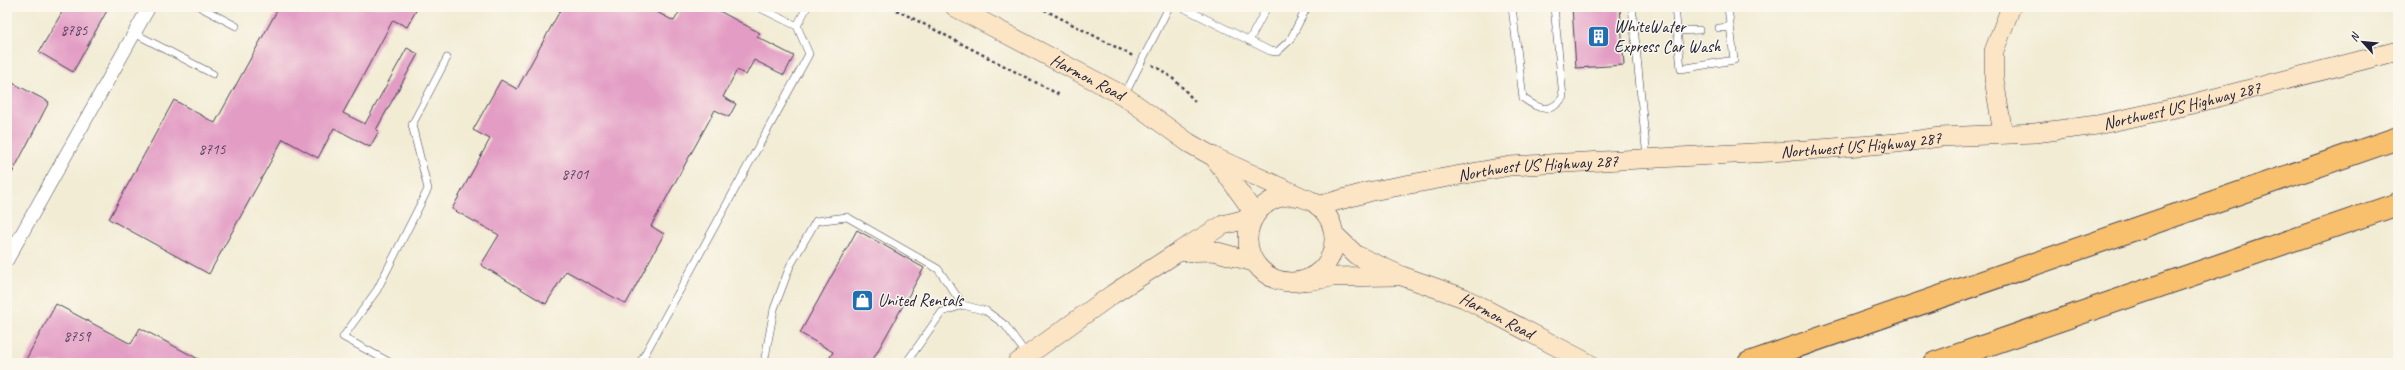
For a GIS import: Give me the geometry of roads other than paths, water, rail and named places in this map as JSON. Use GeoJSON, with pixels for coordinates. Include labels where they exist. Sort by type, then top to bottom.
{"type":"FeatureCollection","features":[{"type":"Feature","properties":{"kind":"highway"},"geometry":{"type":"LineString","coordinates":[[1748,363],[2398,138]]}},
{"type":"Feature","properties":{"kind":"highway"},"geometry":{"type":"LineString","coordinates":[[1935,363],[2398,204]]}},
{"type":"Feature","properties":{"kind":"main road"},"geometry":{"type":"LineString","coordinates":[[2004,134],[1994,79],[1994,51],[2011,7]]}},
{"type":"Feature","properties":{"kind":"main road","name":"Harmon Road"},"geometry":{"type":"LineString","coordinates":[[959,8],[1124,96],[1189,143],[1214,157],[1312,202]]}},
{"type":"Feature","properties":{"kind":"main road","name":"Northwest US Highway 287"},"geometry":{"type":"LineString","coordinates":[[1312,202],[1510,166],[1648,159],[2004,134],[2097,125],[2180,107],[2398,51]]}},
{"type":"Feature","properties":{"kind":"main road","name":"Harmon Road"},"geometry":{"type":"LineString","coordinates":[[1214,157],[1254,216]]}},
{"type":"Feature","properties":{"kind":"main road"},"geometry":{"type":"LineString","coordinates":[[1292,196],[1312,202],[1326,214],[1334,234],[1332,251],[1324,267],[1305,280],[1293,282],[1279,281],[1265,274],[1254,262],[1248,248],[1248,232],[1254,216],[1265,204],[1278,198],[1292,196]]}},
{"type":"Feature","properties":{"kind":"main road"},"geometry":{"type":"LineString","coordinates":[[1022,359],[1113,294],[1178,252],[1223,225],[1254,216]]}},
{"type":"Feature","properties":{"kind":"main road","name":"Harmon Road"},"geometry":{"type":"LineString","coordinates":[[1334,234],[1356,255],[1402,276],[1464,298],[1588,363]]}},
{"type":"Feature","properties":{"kind":"main road"},"geometry":{"type":"LineString","coordinates":[[1178,252],[1214,251],[1254,262]]}},
{"type":"Feature","properties":{"kind":"main road","name":"Harmon Road"},"geometry":{"type":"LineString","coordinates":[[1293,282],[1332,277],[1402,276]]}},
{"type":"Feature","properties":{"kind":"street"},"geometry":{"type":"LineString","coordinates":[[7,260],[148,7]]}},
{"type":"Feature","properties":{"kind":"lane"},"geometry":{"type":"LineString","coordinates":[[200,7],[236,26]]}},
{"type":"Feature","properties":{"kind":"lane"},"geometry":{"type":"LineString","coordinates":[[640,363],[809,54],[797,26],[758,7]]}},
{"type":"Feature","properties":{"kind":"lane"},"geometry":{"type":"LineString","coordinates":[[797,26],[807,7]]}},
{"type":"Feature","properties":{"kind":"lane"},"geometry":{"type":"LineString","coordinates":[[1124,96],[1168,7]]}},
{"type":"Feature","properties":{"kind":"lane"},"geometry":{"type":"LineString","coordinates":[[1182,7],[1197,10],[1250,41],[1270,51],[1278,52],[1283,48],[1307,7]]}},
{"type":"Feature","properties":{"kind":"lane"},"geometry":{"type":"LineString","coordinates":[[1250,41],[1267,7]]}},
{"type":"Feature","properties":{"kind":"lane"},"geometry":{"type":"LineString","coordinates":[[1512,7],[1523,98],[1533,105],[1547,109],[1557,106],[1563,98],[1554,7]]}},
{"type":"Feature","properties":{"kind":"lane"},"geometry":{"type":"LineString","coordinates":[[1632,7],[1648,159]]}},
{"type":"Feature","properties":{"kind":"lane"},"geometry":{"type":"LineString","coordinates":[[1675,7],[1681,69],[1734,60],[1728,7]]}},
{"type":"Feature","properties":{"kind":"lane"},"geometry":{"type":"LineString","coordinates":[[1719,28],[1730,27]]}},
{"type":"Feature","properties":{"kind":"lane"},"geometry":{"type":"LineString","coordinates":[[1678,31],[1700,30]]}},
{"type":"Feature","properties":{"kind":"lane"},"geometry":{"type":"LineString","coordinates":[[134,33],[213,74]]}},
{"type":"Feature","properties":{"kind":"lane"},"geometry":{"type":"LineString","coordinates":[[391,363],[343,337],[377,290],[428,189],[412,125],[447,58]]}},
{"type":"Feature","properties":{"kind":"lane"},"geometry":{"type":"LineString","coordinates":[[764,363],[774,309],[790,266],[816,221],[848,218],[938,269],[963,305]]}},
{"type":"Feature","properties":{"kind":"lane"},"geometry":{"type":"LineString","coordinates":[[906,363],[942,312],[963,305],[986,311],[1005,325],[1022,359]]}},
{"type":"Feature","properties":{"kind":"place","name":"WhiteWater Express Car Wash"},"geometry":{"type":"Point","coordinates":[1598,36]}},
{"type":"Feature","properties":{"kind":"place","name":"United Rentals"},"geometry":{"type":"Point","coordinates":[862,300]}}]}
